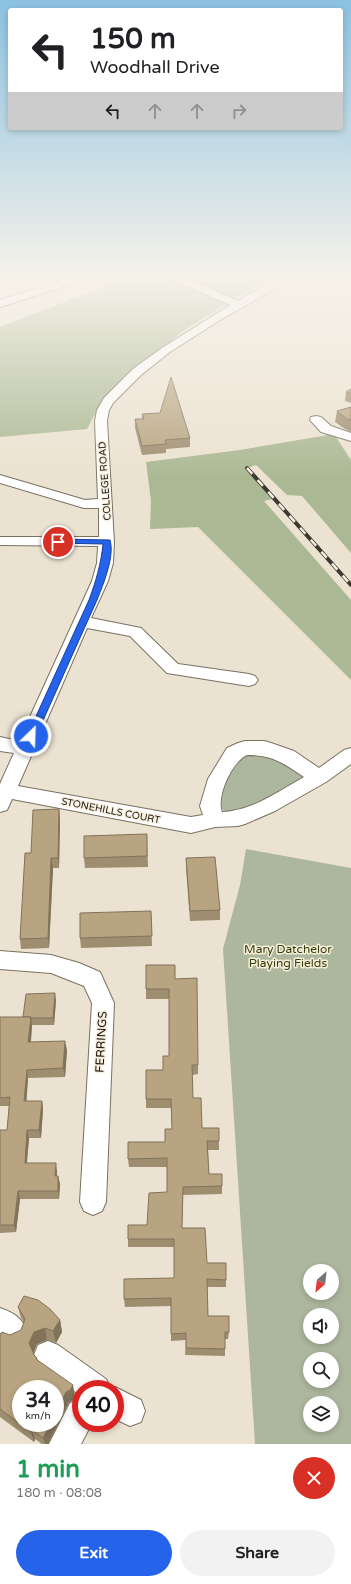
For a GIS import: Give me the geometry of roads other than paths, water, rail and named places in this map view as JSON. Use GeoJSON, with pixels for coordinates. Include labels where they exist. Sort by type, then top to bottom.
{"type":"FeatureCollection","features":[{"type":"Feature","properties":{"kind":"street","name":"COLLEGE ROAD"},"geometry":{"type":"LineString","coordinates":[[4,798],[83,622],[100,581],[105,563],[107,542],[101,421],[104,410],[108,401],[143,367],[176,344]]}},
{"type":"Feature","properties":{"kind":"street"},"geometry":{"type":"LineString","coordinates":[[316,420],[326,429],[351,437]]}},
{"type":"Feature","properties":{"kind":"street"},"geometry":{"type":"LineString","coordinates":[[0,478],[84,504],[105,503]]}},
{"type":"Feature","properties":{"kind":"street"},"geometry":{"type":"LineString","coordinates":[[0,541],[107,542]]}},
{"type":"Feature","properties":{"kind":"street"},"geometry":{"type":"LineString","coordinates":[[83,622],[135,632],[173,669],[249,680]]}},
{"type":"Feature","properties":{"kind":"street"},"geometry":{"type":"LineString","coordinates":[[0,744],[25,749]]}},
{"type":"Feature","properties":{"kind":"street"},"geometry":{"type":"LineString","coordinates":[[215,820],[210,806],[217,779],[234,753],[245,748],[264,748],[287,756],[319,777]]}},
{"type":"Feature","properties":{"kind":"street","name":"STONEHILLS COURT"},"geometry":{"type":"LineString","coordinates":[[4,798],[190,825],[215,820],[238,819],[268,806],[319,777],[351,755]]}},
{"type":"Feature","properties":{"kind":"street","name":"FERRINGS"},"geometry":{"type":"LineString","coordinates":[[0,960],[51,964],[71,970],[92,979],[103,1003],[93,1202]]}},
{"type":"Feature","properties":{"kind":"street"},"geometry":{"type":"LineString","coordinates":[[48,1355],[83,1380]]}},
{"type":"Feature","properties":{"kind":"street"},"geometry":{"type":"LineString","coordinates":[[64,1444],[72,1430]]}},
{"type":"Feature","properties":{"kind":"railway"},"geometry":{"type":"LineString","coordinates":[[247,468],[351,585]]}},
{"type":"Feature","properties":{"kind":"park label","name":"Mary Datchelor Playing Fields"},"geometry":{"type":"Point","coordinates":[288,956]}}]}
